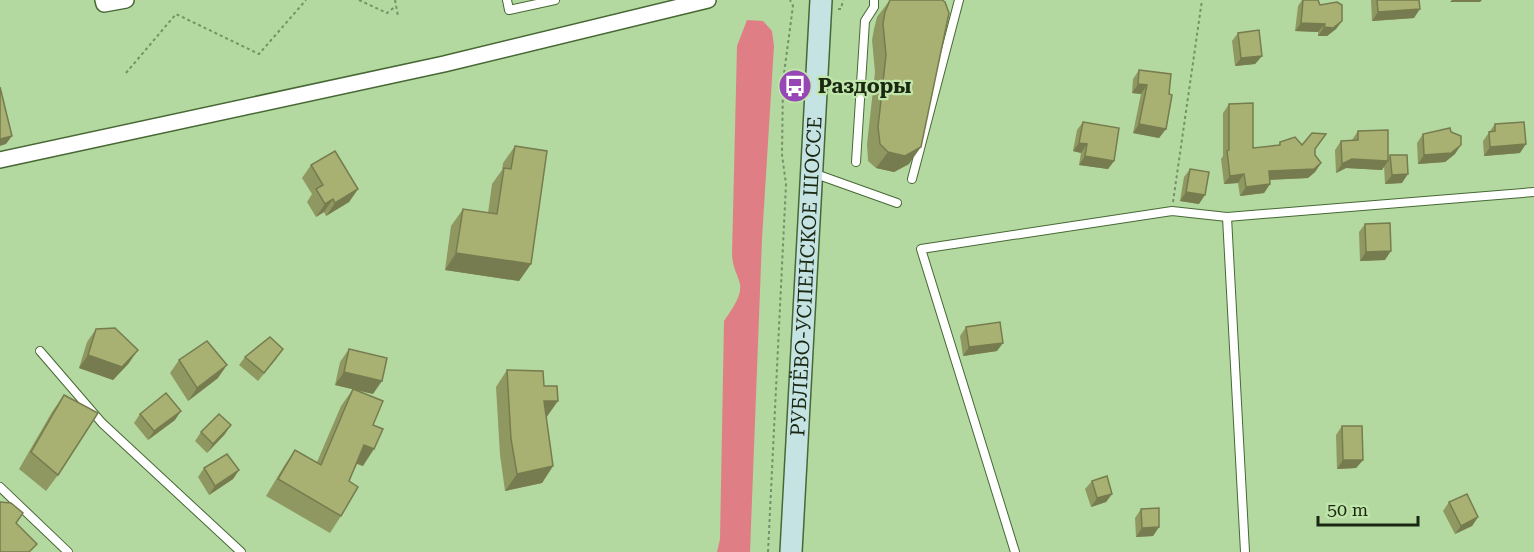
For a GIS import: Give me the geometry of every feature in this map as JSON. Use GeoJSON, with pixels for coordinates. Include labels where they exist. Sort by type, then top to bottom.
{"type":"FeatureCollection","features":[{"type":"Feature","properties":{"kind":"main road","name":"РУБЛЁВО-УСПЕНСКОЕ ШОССЕ"},"geometry":{"type":"LineString","coordinates":[[791,552],[811,173],[828,4]]}},
{"type":"Feature","properties":{"kind":"street"},"geometry":{"type":"LineString","coordinates":[[103,0],[104,4],[126,0]]}},
{"type":"Feature","properties":{"kind":"street"},"geometry":{"type":"LineString","coordinates":[[0,160],[444,64],[708,0]]}},
{"type":"Feature","properties":{"kind":"lane"},"geometry":{"type":"LineString","coordinates":[[507,0],[510,10],[555,0]]}},
{"type":"Feature","properties":{"kind":"lane"},"geometry":{"type":"LineString","coordinates":[[856,162],[865,21],[874,7],[874,0]]}},
{"type":"Feature","properties":{"kind":"lane"},"geometry":{"type":"LineString","coordinates":[[912,179],[959,0]]}},
{"type":"Feature","properties":{"kind":"lane"},"geometry":{"type":"LineString","coordinates":[[811,173],[897,203]]}},
{"type":"Feature","properties":{"kind":"lane"},"geometry":{"type":"LineString","coordinates":[[1015,552],[921,249],[1172,211],[1227,217],[1534,192]]}},
{"type":"Feature","properties":{"kind":"lane"},"geometry":{"type":"LineString","coordinates":[[1227,217],[1245,552]]}},
{"type":"Feature","properties":{"kind":"lane"},"geometry":{"type":"LineString","coordinates":[[40,351],[102,423],[241,552]]}},
{"type":"Feature","properties":{"kind":"lane"},"geometry":{"type":"LineString","coordinates":[[0,488],[68,552]]}},
{"type":"Feature","properties":{"kind":"path"},"geometry":{"type":"LineString","coordinates":[[126,74],[176,14],[259,54],[306,0]]}},
{"type":"Feature","properties":{"kind":"path"},"geometry":{"type":"LineString","coordinates":[[359,0],[387,13],[396,6]]}},
{"type":"Feature","properties":{"kind":"path"},"geometry":{"type":"LineString","coordinates":[[395,0],[398,16]]}},
{"type":"Feature","properties":{"kind":"path"},"geometry":{"type":"LineString","coordinates":[[768,552],[786,183],[782,155],[783,81],[793,6],[790,0]]}},
{"type":"Feature","properties":{"kind":"path"},"geometry":{"type":"LineString","coordinates":[[828,4],[841,9],[843,0]]}},
{"type":"Feature","properties":{"kind":"path"},"geometry":{"type":"LineString","coordinates":[[1172,211],[1202,0]]}},
{"type":"Feature","properties":{"kind":"path"},"geometry":{"type":"LineString","coordinates":[[793,6],[800,6]]}},
{"type":"Feature","properties":{"kind":"shaded area"},"geometry":{"type":"Polygon","coordinates":[[[747,20],[763,21],[772,31],[774,46],[762,239],[750,552],[717,552],[720,539],[724,321],[740,289],[732,255],[737,46],[747,20]]]}},
{"type":"Feature","properties":{"kind":"building"},"geometry":{"type":"Polygon","coordinates":[[[890,0],[942,0],[949,13],[921,147],[905,156],[888,152],[880,144],[878,127],[886,55],[883,24],[890,0]]]}},
{"type":"Feature","properties":{"kind":"building"},"geometry":{"type":"Polygon","coordinates":[[[1303,0],[1318,0],[1320,5],[1337,2],[1342,5],[1342,21],[1333,28],[1324,27],[1325,24],[1301,23],[1303,0]]]}},
{"type":"Feature","properties":{"kind":"building"},"geometry":{"type":"Polygon","coordinates":[[[1377,0],[1419,0],[1420,9],[1378,12],[1377,0]]]}},
{"type":"Feature","properties":{"kind":"building"},"geometry":{"type":"Polygon","coordinates":[[[1259,30],[1262,56],[1241,58],[1238,33],[1259,30]]]}},
{"type":"Feature","properties":{"kind":"building"},"geometry":{"type":"Polygon","coordinates":[[[1139,70],[1171,74],[1169,94],[1172,95],[1166,129],[1139,124],[1147,85],[1138,84],[1139,70]]]}},
{"type":"Feature","properties":{"kind":"building"},"geometry":{"type":"Polygon","coordinates":[[[0,87],[12,136],[0,139],[0,87]]]}},
{"type":"Feature","properties":{"kind":"building"},"geometry":{"type":"Polygon","coordinates":[[[1253,103],[1253,148],[1280,145],[1280,142],[1295,137],[1302,145],[1312,133],[1326,134],[1315,149],[1315,155],[1321,163],[1314,169],[1269,171],[1270,184],[1246,187],[1244,174],[1230,176],[1227,151],[1229,150],[1229,104],[1253,103]]]}},
{"type":"Feature","properties":{"kind":"building"},"geometry":{"type":"Polygon","coordinates":[[[1083,122],[1119,128],[1114,161],[1085,156],[1087,144],[1079,143],[1083,122]]]}},
{"type":"Feature","properties":{"kind":"building"},"geometry":{"type":"Polygon","coordinates":[[[1524,122],[1526,144],[1490,147],[1489,132],[1495,131],[1495,124],[1524,122]]]}},
{"type":"Feature","properties":{"kind":"building"},"geometry":{"type":"Polygon","coordinates":[[[1450,128],[1451,132],[1461,136],[1461,145],[1451,153],[1424,155],[1423,134],[1450,128]]]}},
{"type":"Feature","properties":{"kind":"building"},"geometry":{"type":"Polygon","coordinates":[[[1388,130],[1388,161],[1352,159],[1342,164],[1341,141],[1358,140],[1358,131],[1388,130]]]}},
{"type":"Feature","properties":{"kind":"building"},"geometry":{"type":"Polygon","coordinates":[[[515,146],[547,151],[531,264],[456,253],[463,209],[497,214],[504,168],[511,169],[515,146]]]}},
{"type":"Feature","properties":{"kind":"building"},"geometry":{"type":"Polygon","coordinates":[[[335,151],[358,189],[335,203],[333,199],[325,204],[316,189],[323,185],[311,165],[335,151]]]}},
{"type":"Feature","properties":{"kind":"building"},"geometry":{"type":"Polygon","coordinates":[[[1390,155],[1407,155],[1408,174],[1392,175],[1390,155]]]}},
{"type":"Feature","properties":{"kind":"building"},"geometry":{"type":"Polygon","coordinates":[[[1190,169],[1209,172],[1205,195],[1186,192],[1190,169]]]}},
{"type":"Feature","properties":{"kind":"building"},"geometry":{"type":"Polygon","coordinates":[[[1390,223],[1391,251],[1366,252],[1365,224],[1390,223]]]}},
{"type":"Feature","properties":{"kind":"building"},"geometry":{"type":"Polygon","coordinates":[[[1000,322],[1003,343],[969,347],[966,327],[1000,322]]]}},
{"type":"Feature","properties":{"kind":"building"},"geometry":{"type":"Polygon","coordinates":[[[115,328],[138,350],[122,367],[88,355],[96,329],[115,328]]]}},
{"type":"Feature","properties":{"kind":"building"},"geometry":{"type":"Polygon","coordinates":[[[270,337],[283,349],[264,373],[245,357],[270,337]]]}},
{"type":"Feature","properties":{"kind":"building"},"geometry":{"type":"Polygon","coordinates":[[[207,341],[227,365],[197,388],[179,360],[207,341]]]}},
{"type":"Feature","properties":{"kind":"building"},"geometry":{"type":"Polygon","coordinates":[[[349,349],[387,358],[382,381],[344,372],[349,349]]]}},
{"type":"Feature","properties":{"kind":"building"},"geometry":{"type":"Polygon","coordinates":[[[507,370],[543,371],[544,386],[557,386],[558,401],[544,401],[553,466],[517,474],[511,439],[507,370]]]}},
{"type":"Feature","properties":{"kind":"building"},"geometry":{"type":"Polygon","coordinates":[[[353,389],[383,401],[373,425],[383,429],[374,449],[364,445],[349,481],[358,487],[341,516],[278,479],[295,450],[321,465],[353,389]]]}},
{"type":"Feature","properties":{"kind":"building"},"geometry":{"type":"Polygon","coordinates":[[[166,393],[181,411],[154,431],[140,414],[166,393]]]}},
{"type":"Feature","properties":{"kind":"building"},"geometry":{"type":"Polygon","coordinates":[[[64,395],[98,413],[58,475],[31,452],[64,395]]]}},
{"type":"Feature","properties":{"kind":"building"},"geometry":{"type":"Polygon","coordinates":[[[219,414],[231,425],[213,444],[201,432],[219,414]]]}},
{"type":"Feature","properties":{"kind":"building"},"geometry":{"type":"Polygon","coordinates":[[[1342,426],[1362,426],[1363,460],[1343,460],[1342,426]]]}},
{"type":"Feature","properties":{"kind":"building"},"geometry":{"type":"Polygon","coordinates":[[[227,454],[239,470],[215,486],[204,468],[227,454]]]}},
{"type":"Feature","properties":{"kind":"building"},"geometry":{"type":"Polygon","coordinates":[[[1107,476],[1112,494],[1097,498],[1092,481],[1107,476]]]}},
{"type":"Feature","properties":{"kind":"building"},"geometry":{"type":"Polygon","coordinates":[[[1467,494],[1478,517],[1461,526],[1449,502],[1467,494]]]}},
{"type":"Feature","properties":{"kind":"building"},"geometry":{"type":"Polygon","coordinates":[[[0,502],[11,503],[23,513],[16,523],[37,544],[29,552],[0,552],[0,502]]]}},
{"type":"Feature","properties":{"kind":"building"},"geometry":{"type":"Polygon","coordinates":[[[1159,508],[1159,527],[1142,528],[1141,509],[1159,508]]]}},
{"type":"Feature","properties":{"kind":"place","name":"Раздоры"},"geometry":{"type":"Point","coordinates":[795,86]}}]}
